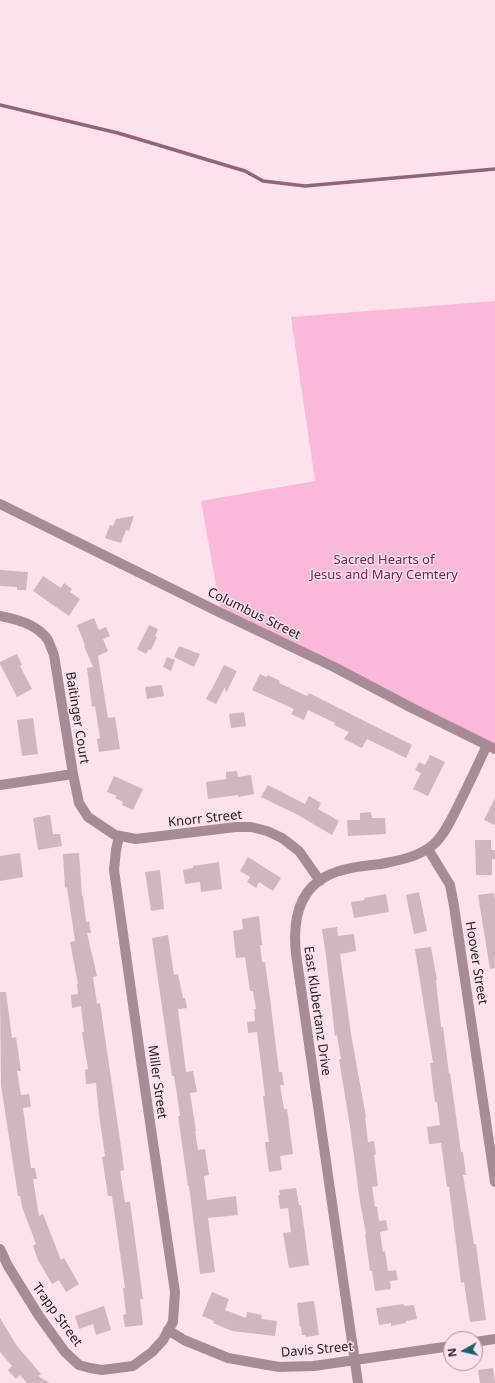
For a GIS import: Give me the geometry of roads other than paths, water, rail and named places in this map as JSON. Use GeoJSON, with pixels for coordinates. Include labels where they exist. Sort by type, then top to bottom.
{"type":"FeatureCollection","features":[{"type":"Feature","properties":{"kind":"street","name":"Columbus Street"},"geometry":{"type":"LineString","coordinates":[[0,504],[220,613],[334,667],[491,747]]}},
{"type":"Feature","properties":{"kind":"street","name":"Baitinger Court"},"geometry":{"type":"LineString","coordinates":[[0,616],[22,622],[37,629],[47,640],[54,655],[79,803],[88,817],[119,836]]}},
{"type":"Feature","properties":{"kind":"street","name":"East Klubertanz Drive"},"geometry":{"type":"LineString","coordinates":[[358,1383],[294,939],[297,913],[304,897],[320,880],[325,877],[355,868],[413,857],[435,844],[449,824],[473,776],[491,747]]}},
{"type":"Feature","properties":{"kind":"street"},"geometry":{"type":"LineString","coordinates":[[0,784],[73,774]]}},
{"type":"Feature","properties":{"kind":"street","name":"Knorr Street"},"geometry":{"type":"LineString","coordinates":[[119,836],[136,839],[236,827],[251,827],[267,831],[282,838],[298,851],[320,880]]}},
{"type":"Feature","properties":{"kind":"street","name":"Miller Street"},"geometry":{"type":"LineString","coordinates":[[119,836],[114,870],[117,896],[175,1292],[173,1322],[168,1330]]}},
{"type":"Feature","properties":{"kind":"street","name":"Hoover Street"},"geometry":{"type":"LineString","coordinates":[[428,848],[450,884],[495,1182]]}},
{"type":"Feature","properties":{"kind":"street","name":"Trapp Street"},"geometry":{"type":"LineString","coordinates":[[0,1249],[8,1266],[39,1316],[65,1352],[79,1365],[102,1370],[133,1366],[152,1352],[163,1340],[168,1330]]}},
{"type":"Feature","properties":{"kind":"street","name":"Davis Street"},"geometry":{"type":"LineString","coordinates":[[168,1330],[184,1340],[228,1358],[279,1367],[314,1366],[443,1347]]}},
{"type":"Feature","properties":{"kind":"street"},"geometry":{"type":"LineString","coordinates":[[483,1341],[495,1339]]}},
{"type":"Feature","properties":{"kind":"waterway"},"geometry":{"type":"LineString","coordinates":[[0,105],[118,133],[245,171],[263,181],[305,186],[495,169]]}},
{"type":"Feature","properties":{"kind":"park label","name":"Sacred Hearts of Jesus and Mary Cemtery"},"geometry":{"type":"Point","coordinates":[384,568]}}]}
